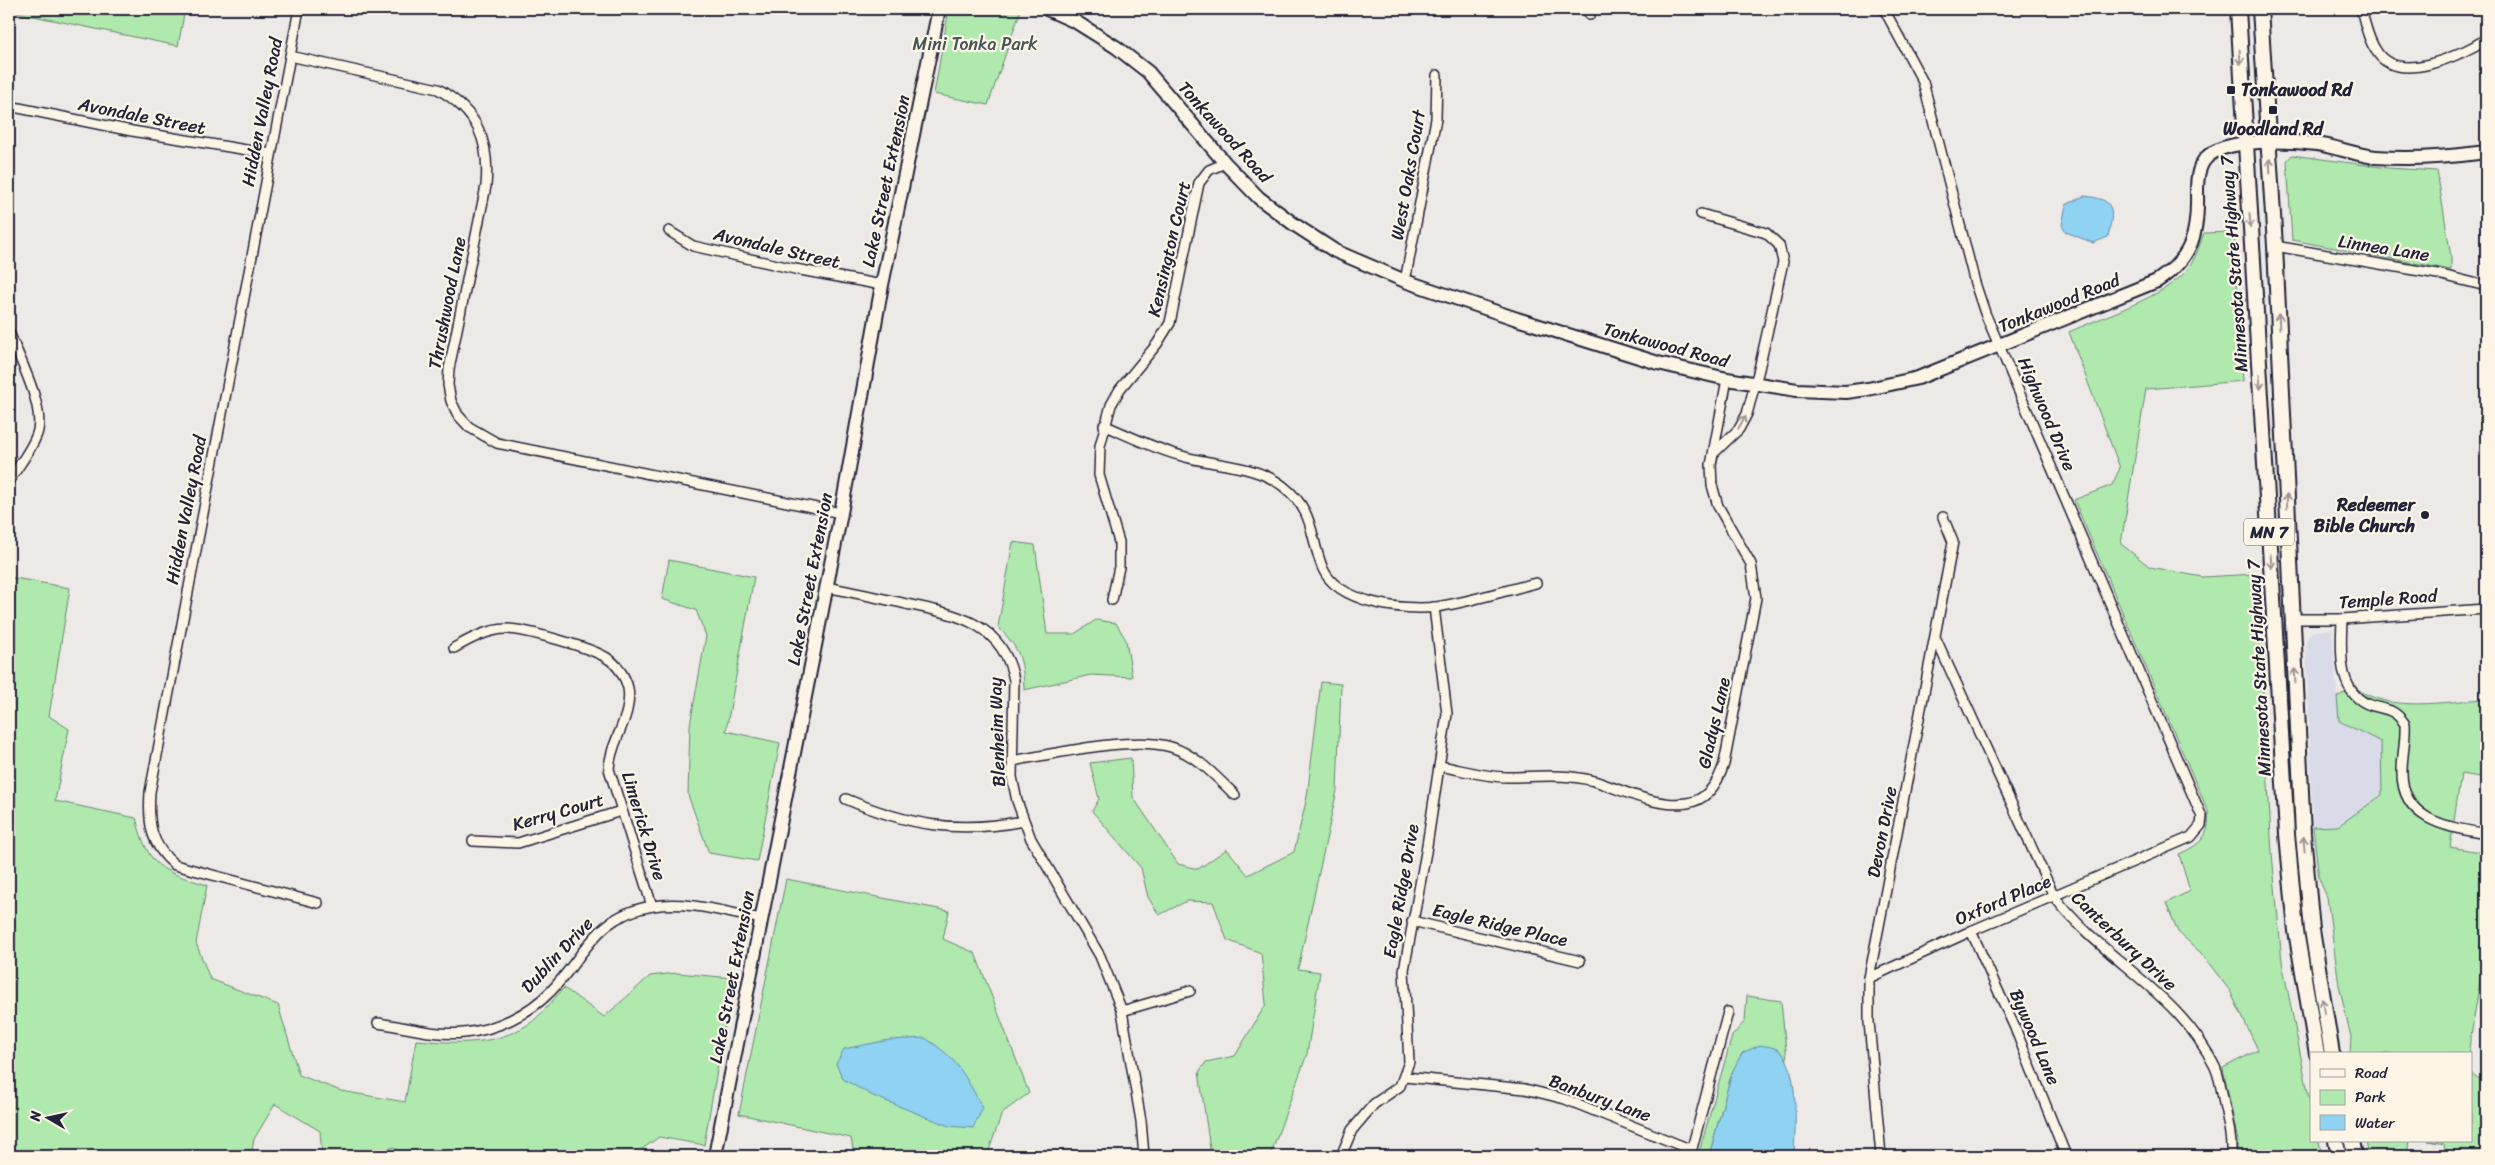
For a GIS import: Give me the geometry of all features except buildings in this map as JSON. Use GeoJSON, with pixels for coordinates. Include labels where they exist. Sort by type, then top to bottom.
{"type":"FeatureCollection","features":[{"type":"Feature","properties":{"kind":"main road","name":"Minnesota State Highway 7"},"geometry":{"type":"LineString","coordinates":[[2238,9],[2287,834],[2296,931],[2316,1052]]}},
{"type":"Feature","properties":{"kind":"main road","name":"Minnesota State Highway 7"},"geometry":{"type":"LineString","coordinates":[[2260,9],[2275,246],[2303,834],[2312,930],[2332,1052]]}},
{"type":"Feature","properties":{"kind":"main road"},"geometry":{"type":"LineString","coordinates":[[2336,1142],[2340,1156]]}},
{"type":"Feature","properties":{"kind":"main road"},"geometry":{"type":"LineString","coordinates":[[2352,1142],[2355,1156]]}},
{"type":"Feature","properties":{"kind":"street","name":"Hidden Valley Road"},"geometry":{"type":"LineString","coordinates":[[299,9],[150,792],[149,823],[156,844],[175,865],[318,903]]}},
{"type":"Feature","properties":{"kind":"street","name":"Lake Street Extension"},"geometry":{"type":"LineString","coordinates":[[715,1156],[841,513],[882,285],[939,9]]}},
{"type":"Feature","properties":{"kind":"street","name":"Tonkawood Road"},"geometry":{"type":"LineString","coordinates":[[1047,9],[1076,22],[1116,47],[1148,72],[1225,163],[1259,198],[1295,225],[1336,251],[1405,281],[1622,354],[1727,379],[1815,392],[1863,390],[1918,378],[2156,281],[2175,268],[2188,251],[2195,234],[2198,213],[2197,182],[2202,164],[2218,149],[2269,142],[2317,144],[2375,157],[2441,159],[2486,152]]}},
{"type":"Feature","properties":{"kind":"street","name":"Highwood Drive"},"geometry":{"type":"LineString","coordinates":[[1884,9],[1923,82],[1975,283],[1999,346],[2200,810],[2201,825]]}},
{"type":"Feature","properties":{"kind":"street"},"geometry":{"type":"LineString","coordinates":[[2361,9],[2377,53],[2393,65],[2424,65],[2444,60],[2486,40]]}},
{"type":"Feature","properties":{"kind":"street","name":"Thrushwood Lane"},"geometry":{"type":"LineString","coordinates":[[290,56],[438,89],[454,99],[468,112],[479,129],[486,147],[488,166],[486,186],[449,368],[451,401],[458,415],[469,428],[497,442],[841,513]]}},
{"type":"Feature","properties":{"kind":"street","name":"West Oaks Court"},"geometry":{"type":"LineString","coordinates":[[1405,281],[1436,119],[1437,75]]}},
{"type":"Feature","properties":{"kind":"street","name":"Avondale Street"},"geometry":{"type":"LineString","coordinates":[[9,106],[150,134],[271,154]]}},
{"type":"Feature","properties":{"kind":"street","name":"Kensington Court"},"geometry":{"type":"LineString","coordinates":[[1112,600],[1119,567],[1120,548],[1099,475],[1098,466],[1104,425],[1111,405],[1120,389],[1157,344],[1170,323],[1198,183],[1209,170],[1225,163]]}},
{"type":"Feature","properties":{"kind":"street"},"geometry":{"type":"LineString","coordinates":[[1701,214],[1766,233],[1774,238],[1782,253],[1783,262],[1756,384],[1744,422],[1715,452]]}},
{"type":"Feature","properties":{"kind":"street","name":"Avondale Street"},"geometry":{"type":"LineString","coordinates":[[668,231],[693,246],[795,269],[882,285]]}},
{"type":"Feature","properties":{"kind":"street","name":"Linnea Lane"},"geometry":{"type":"LineString","coordinates":[[2275,246],[2438,274],[2486,286]]}},
{"type":"Feature","properties":{"kind":"street"},"geometry":{"type":"LineString","coordinates":[[9,332],[35,399],[39,423],[32,445],[9,481]]}},
{"type":"Feature","properties":{"kind":"street","name":"Gladys Lane"},"geometry":{"type":"LineString","coordinates":[[1440,766],[1492,776],[1545,774],[1579,777],[1668,804],[1689,803],[1708,792],[1715,785],[1724,764],[1756,598],[1749,559],[1714,495],[1710,475],[1727,379]]}},
{"type":"Feature","properties":{"kind":"street"},"geometry":{"type":"LineString","coordinates":[[1104,425],[1184,457],[1266,476],[1296,497],[1306,512],[1313,528],[1319,560],[1325,574],[1334,585],[1360,599],[1389,605],[1434,607],[1536,584]]}},
{"type":"Feature","properties":{"kind":"street","name":"Devon Drive"},"geometry":{"type":"LineString","coordinates":[[1882,1156],[1869,1022],[1869,978],[1936,639],[1953,542],[1943,517]]}},
{"type":"Feature","properties":{"kind":"street","name":"Blenheim Way"},"geometry":{"type":"LineString","coordinates":[[826,587],[948,612],[968,619],[995,639],[1011,666],[1014,680],[1012,778],[1023,821],[1100,956],[1122,1011],[1141,1121],[1144,1156]]}},
{"type":"Feature","properties":{"kind":"street","name":"Eagle Ridge Drive"},"geometry":{"type":"LineString","coordinates":[[1405,1077],[1410,1049],[1404,970],[1440,766],[1447,714],[1434,607]]}},
{"type":"Feature","properties":{"kind":"street","name":"Temple Road"},"geometry":{"type":"LineString","coordinates":[[2292,619],[2342,619],[2486,609]]}},
{"type":"Feature","properties":{"kind":"street"},"geometry":{"type":"LineString","coordinates":[[2342,619],[2342,657],[2345,681],[2352,693],[2362,701],[2393,711],[2405,724],[2406,740],[2402,770],[2403,785],[2408,798],[2416,810],[2428,819],[2441,825],[2486,834]]}},
{"type":"Feature","properties":{"kind":"street","name":"Limerick Drive"},"geometry":{"type":"LineString","coordinates":[[454,648],[488,632],[508,629],[527,632],[593,652],[605,656],[616,665],[628,689],[628,703],[626,716],[612,747],[609,769],[652,906]]}},
{"type":"Feature","properties":{"kind":"street","name":"Canterbury Drive"},"geometry":{"type":"LineString","coordinates":[[1936,639],[2054,896],[2081,928],[2168,1003],[2205,1049],[2216,1069],[2222,1091],[2230,1131],[2230,1156]]}},
{"type":"Feature","properties":{"kind":"street"},"geometry":{"type":"LineString","coordinates":[[1012,761],[1127,743],[1150,743],[1172,747],[1192,757],[1235,795]]}},
{"type":"Feature","properties":{"kind":"street"},"geometry":{"type":"LineString","coordinates":[[846,799],[904,821],[935,827],[998,826],[1023,821]]}},
{"type":"Feature","properties":{"kind":"street","name":"Kerry Court"},"geometry":{"type":"LineString","coordinates":[[473,841],[518,843],[621,811]]}},
{"type":"Feature","properties":{"kind":"street","name":"Oxford Place"},"geometry":{"type":"LineString","coordinates":[[1869,978],[1971,931],[2191,837],[2201,825]]}},
{"type":"Feature","properties":{"kind":"street","name":"Dublin Drive"},"geometry":{"type":"LineString","coordinates":[[378,1023],[424,1031],[463,1033],[502,1024],[536,1004],[551,992],[595,934],[630,913],[652,906],[690,906],[762,919]]}},
{"type":"Feature","properties":{"kind":"street","name":"Eagle Ridge Place"},"geometry":{"type":"LineString","coordinates":[[1412,922],[1580,961]]}},
{"type":"Feature","properties":{"kind":"street","name":"Bywood Lane"},"geometry":{"type":"LineString","coordinates":[[1971,931],[2015,1028],[2066,1156]]}},
{"type":"Feature","properties":{"kind":"street"},"geometry":{"type":"LineString","coordinates":[[1122,1011],[1190,991]]}},
{"type":"Feature","properties":{"kind":"street"},"geometry":{"type":"LineString","coordinates":[[1691,1153],[1728,1012]]}},
{"type":"Feature","properties":{"kind":"street"},"geometry":{"type":"LineString","coordinates":[[1341,1156],[1344,1145],[1357,1124],[1374,1104],[1400,1086],[1405,1077]]}},
{"type":"Feature","properties":{"kind":"street","name":"Banbury Lane"},"geometry":{"type":"LineString","coordinates":[[1405,1077],[1525,1089],[1565,1099],[1691,1153]]}},
{"type":"Feature","properties":{"kind":"shaded area"},"geometry":{"type":"Polygon","coordinates":[[[2332,629],[2339,721],[2381,742],[2382,795],[2338,826],[2313,827],[2306,641],[2311,632],[2332,629]]]}},
{"type":"Feature","properties":{"kind":"green space"},"geometry":{"type":"Polygon","coordinates":[[[9,9],[185,9],[178,46],[9,11],[9,9]]]}},
{"type":"Feature","properties":{"kind":"green space","name":"Mini Tonka Park"},"geometry":{"type":"Polygon","coordinates":[[[949,9],[1021,9],[988,105],[934,94],[949,9]]]}},
{"type":"Feature","properties":{"kind":"green space"},"geometry":{"type":"Polygon","coordinates":[[[2292,155],[2388,168],[2437,171],[2451,257],[2451,270],[2292,240],[2287,161],[2292,155]]]}},
{"type":"Feature","properties":{"kind":"green space"},"geometry":{"type":"Polygon","coordinates":[[[2234,232],[2243,381],[2146,389],[2121,544],[2150,567],[2202,577],[2256,574],[2272,854],[2282,962],[2310,1103],[2310,1142],[2319,1142],[2322,1156],[2236,1156],[2238,1141],[2223,1068],[2258,1050],[2230,991],[2201,953],[2178,932],[2166,903],[2190,891],[2179,854],[2193,847],[2206,833],[2208,811],[2074,500],[2112,485],[2120,468],[2069,332],[2131,306],[2164,289],[2186,271],[2197,253],[2204,233],[2234,232]]]}},
{"type":"Feature","properties":{"kind":"green space"},"geometry":{"type":"Polygon","coordinates":[[[1013,542],[1035,545],[1047,634],[1074,634],[1096,620],[1116,623],[1126,640],[1132,677],[1091,675],[1024,690],[1023,670],[1019,655],[1016,648],[998,627],[1013,542]]]}},
{"type":"Feature","properties":{"kind":"green space"},"geometry":{"type":"Polygon","coordinates":[[[669,560],[754,577],[726,731],[780,743],[757,861],[709,853],[688,795],[690,725],[706,636],[696,610],[662,599],[669,560]]]}},
{"type":"Feature","properties":{"kind":"green space"},"geometry":{"type":"Polygon","coordinates":[[[9,577],[70,588],[49,716],[69,729],[55,801],[136,818],[146,847],[158,865],[177,875],[207,885],[196,943],[210,979],[278,1005],[299,1075],[341,1091],[405,1102],[416,1040],[474,1042],[502,1037],[529,1024],[543,1012],[564,988],[604,1017],[650,976],[677,973],[733,978],[704,1145],[659,1137],[642,1149],[641,1156],[399,1156],[394,1147],[371,1156],[322,1156],[320,1131],[275,1104],[254,1139],[251,1156],[9,1156],[9,577]]]}},
{"type":"Feature","properties":{"kind":"green space"},"geometry":{"type":"Polygon","coordinates":[[[1321,682],[1341,684],[1337,790],[1298,969],[1320,972],[1307,1054],[1270,1156],[1211,1156],[1199,1072],[1206,1062],[1235,1056],[1266,1004],[1261,953],[1227,940],[1213,902],[1187,901],[1159,915],[1148,897],[1141,868],[1092,811],[1099,799],[1090,763],[1131,758],[1133,797],[1178,864],[1198,869],[1227,849],[1248,875],[1294,852],[1307,797],[1321,682]]]}},
{"type":"Feature","properties":{"kind":"green space"},"geometry":{"type":"Polygon","coordinates":[[[2355,687],[2368,695],[2384,701],[2400,703],[2418,704],[2486,699],[2486,778],[2461,774],[2450,847],[2486,853],[2486,945],[2468,1052],[2350,1052],[2351,1037],[2339,985],[2327,897],[2319,879],[2313,827],[2338,826],[2382,795],[2381,742],[2339,721],[2337,697],[2355,687]]]}},
{"type":"Feature","properties":{"kind":"green space"},"geometry":{"type":"Polygon","coordinates":[[[786,879],[949,911],[943,939],[975,953],[1029,1093],[1002,1113],[987,1156],[854,1156],[851,1138],[739,1114],[786,879]]]}},
{"type":"Feature","properties":{"kind":"green space"},"geometry":{"type":"Polygon","coordinates":[[[1747,996],[1781,1001],[1787,1060],[1779,1050],[1732,1072],[1709,1156],[1698,1156],[1732,1036],[1745,1021],[1747,996]]]}},
{"type":"Feature","properties":{"kind":"green space"},"geometry":{"type":"Polygon","coordinates":[[[2472,1074],[2486,1084],[2486,1156],[2445,1156],[2444,1144],[2433,1142],[2472,1142],[2472,1074]]]}},
{"type":"Feature","properties":{"kind":"green space"},"geometry":{"type":"Polygon","coordinates":[[[2366,1142],[2409,1142],[2407,1156],[2369,1156],[2366,1142]]]}},
{"type":"Feature","properties":{"kind":"water"},"geometry":{"type":"Polygon","coordinates":[[[2084,196],[2102,200],[2110,207],[2111,219],[2108,237],[2093,243],[2066,232],[2062,225],[2066,205],[2084,196]]]}},
{"type":"Feature","properties":{"kind":"water"},"geometry":{"type":"Polygon","coordinates":[[[925,1038],[946,1053],[960,1068],[983,1108],[973,1128],[949,1126],[873,1096],[843,1079],[836,1064],[844,1049],[889,1040],[925,1038]]]}},
{"type":"Feature","properties":{"kind":"water"},"geometry":{"type":"Polygon","coordinates":[[[1760,1045],[1779,1050],[1786,1058],[1790,1070],[1795,1100],[1794,1156],[1709,1156],[1732,1072],[1742,1053],[1760,1045]]]}},
{"type":"Feature","properties":{"kind":"place","name":"Tonkawood Rd"},"geometry":{"type":"Point","coordinates":[2231,90]}},
{"type":"Feature","properties":{"kind":"place","name":"Woodland Rd"},"geometry":{"type":"Point","coordinates":[2273,110]}},
{"type":"Feature","properties":{"kind":"place","name":"Redeemer Bible Church"},"geometry":{"type":"Point","coordinates":[2425,515]}}]}
